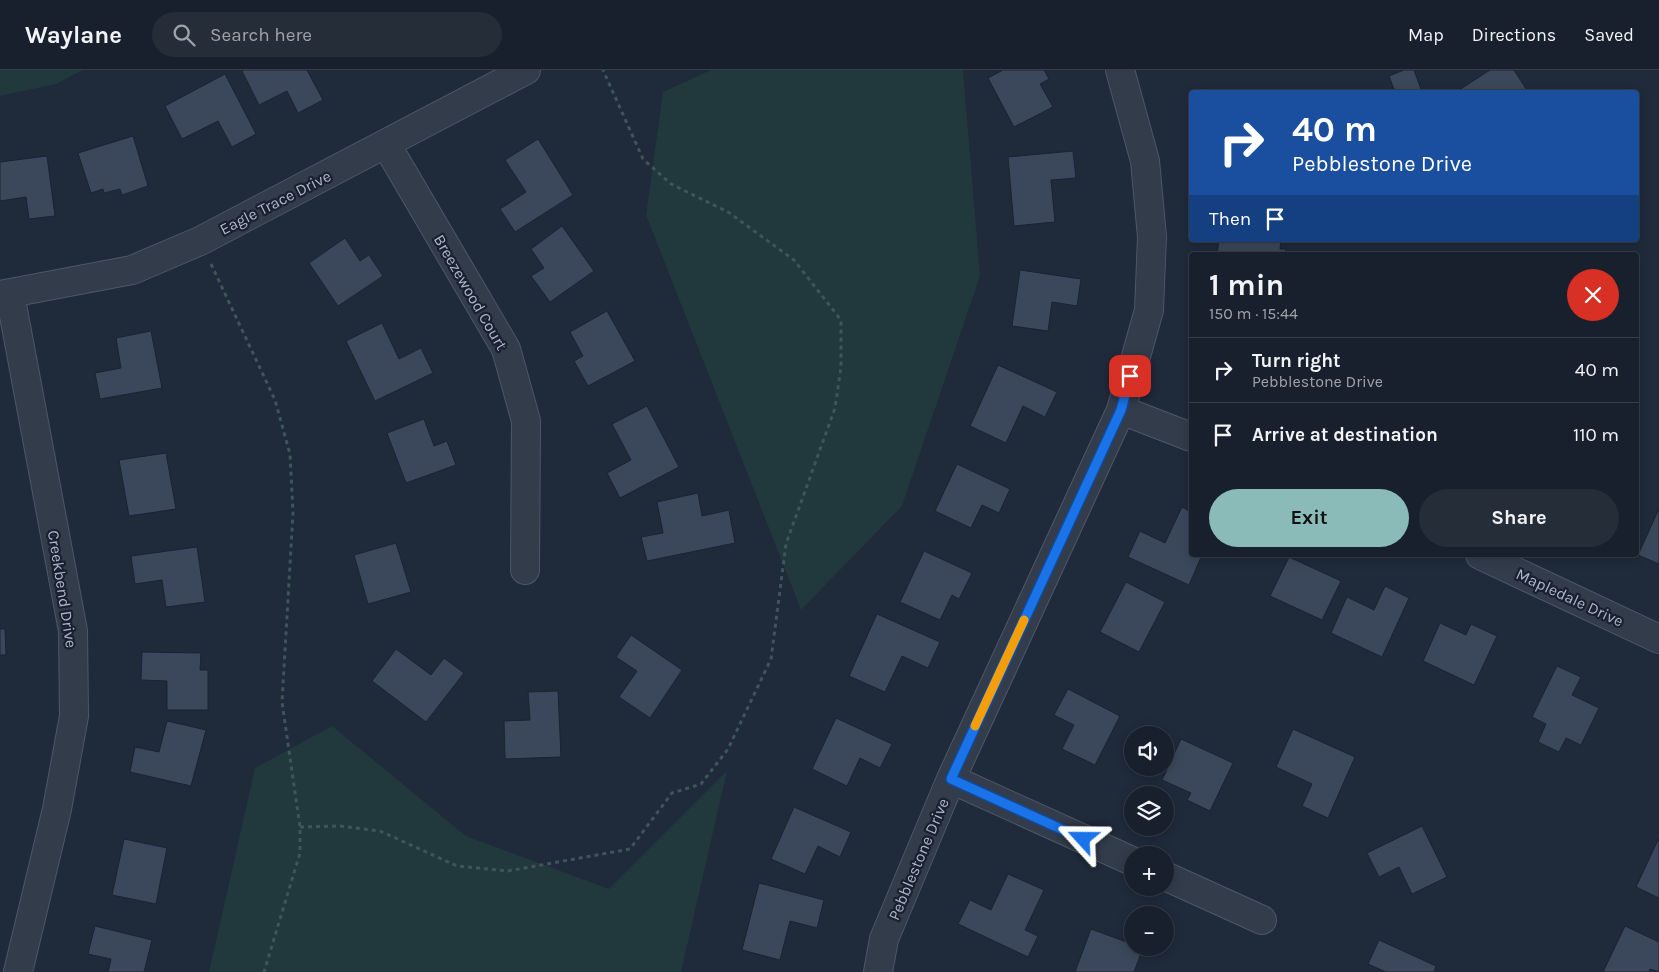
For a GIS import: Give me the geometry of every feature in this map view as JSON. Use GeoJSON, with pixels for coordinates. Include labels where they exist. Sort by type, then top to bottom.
{"type":"FeatureCollection","features":[{"type":"Feature","properties":{"kind":"street","name":"Eagle Trace Drive"},"geometry":{"type":"LineString","coordinates":[[5,294],[132,270],[200,241],[526,70]]}},
{"type":"Feature","properties":{"kind":"street","name":"Pebblestone Drive"},"geometry":{"type":"LineString","coordinates":[[878,972],[884,940],[951,779],[1121,410],[1149,310],[1152,237],[1145,160],[1127,72]]}},
{"type":"Feature","properties":{"kind":"street","name":"Breezewood Court"},"geometry":{"type":"LineString","coordinates":[[386,144],[506,349],[526,421],[525,570]]}},
{"type":"Feature","properties":{"kind":"street","name":"Creekbend Drive"},"geometry":{"type":"LineString","coordinates":[[5,294],[73,631],[74,716],[57,809],[18,972]]}},
{"type":"Feature","properties":{"kind":"street"},"geometry":{"type":"LineString","coordinates":[[1121,410],[1189,436]]}},
{"type":"Feature","properties":{"kind":"street","name":"Mapledale Drive"},"geometry":{"type":"LineString","coordinates":[[1484,557],[1659,638]]}},
{"type":"Feature","properties":{"kind":"street"},"geometry":{"type":"LineString","coordinates":[[951,779],[1124,857]]}},
{"type":"Feature","properties":{"kind":"street"},"geometry":{"type":"LineString","coordinates":[[1174,880],[1262,920]]}},
{"type":"Feature","properties":{"kind":"path"},"geometry":{"type":"LineString","coordinates":[[300,828],[340,826],[380,830],[457,866],[508,871],[630,849],[672,793],[701,784],[728,749],[771,659],[786,544],[835,408],[841,367],[841,320],[794,260],[728,212],[671,184],[643,159],[603,70]]}},
{"type":"Feature","properties":{"kind":"path"},"geometry":{"type":"LineString","coordinates":[[200,241],[275,400],[290,454],[293,513],[282,702],[300,828],[300,853],[264,972]]}},
{"type":"Feature","properties":{"kind":"green space"},"geometry":{"type":"Polygon","coordinates":[[[0,70],[83,70],[56,84],[0,96],[0,70]]]}},
{"type":"Feature","properties":{"kind":"green space"},"geometry":{"type":"Polygon","coordinates":[[[711,70],[963,70],[980,276],[902,506],[801,610],[646,215],[663,92],[711,70]]]}},
{"type":"Feature","properties":{"kind":"green space"},"geometry":{"type":"Polygon","coordinates":[[[332,726],[466,836],[609,889],[727,771],[681,972],[209,972],[255,768],[332,726]]]}},
{"type":"Feature","properties":{"kind":"building"},"geometry":{"type":"Polygon","coordinates":[[[307,70],[323,100],[298,113],[287,91],[259,105],[242,71],[307,70]]]}},
{"type":"Feature","properties":{"kind":"building"},"geometry":{"type":"Polygon","coordinates":[[[1003,70],[1044,70],[1049,79],[1040,84],[1053,107],[1014,127],[988,78],[1003,70]]]}},
{"type":"Feature","properties":{"kind":"building"},"geometry":{"type":"Polygon","coordinates":[[[1404,70],[1414,70],[1421,90],[1394,90],[1389,76],[1404,70]]]}},
{"type":"Feature","properties":{"kind":"building"},"geometry":{"type":"Polygon","coordinates":[[[1490,70],[1514,70],[1527,90],[1459,90],[1490,70]]]}},
{"type":"Feature","properties":{"kind":"building"},"geometry":{"type":"Polygon","coordinates":[[[225,74],[256,134],[232,147],[218,121],[182,139],[165,106],[225,74]]]}},
{"type":"Feature","properties":{"kind":"building"},"geometry":{"type":"Polygon","coordinates":[[[133,136],[148,186],[122,195],[120,189],[104,193],[103,189],[91,193],[78,153],[133,136]]]}},
{"type":"Feature","properties":{"kind":"building"},"geometry":{"type":"Polygon","coordinates":[[[538,139],[573,195],[515,232],[500,209],[526,192],[505,160],[538,139]]]}},
{"type":"Feature","properties":{"kind":"building"},"geometry":{"type":"Polygon","coordinates":[[[1073,151],[1076,178],[1051,180],[1055,222],[1014,226],[1008,157],[1073,151]]]}},
{"type":"Feature","properties":{"kind":"building"},"geometry":{"type":"Polygon","coordinates":[[[47,156],[55,216],[29,219],[26,197],[0,201],[0,162],[47,156]]]}},
{"type":"Feature","properties":{"kind":"building"},"geometry":{"type":"Polygon","coordinates":[[[562,226],[594,271],[550,302],[531,276],[544,268],[531,249],[562,226]]]}},
{"type":"Feature","properties":{"kind":"building"},"geometry":{"type":"Polygon","coordinates":[[[345,238],[360,261],[369,255],[383,276],[338,306],[309,263],[345,238]]]}},
{"type":"Feature","properties":{"kind":"building"},"geometry":{"type":"Polygon","coordinates":[[[1219,242],[1281,242],[1280,249],[1286,249],[1286,252],[1217,252],[1219,242]]]}},
{"type":"Feature","properties":{"kind":"building"},"geometry":{"type":"Polygon","coordinates":[[[1020,270],[1081,279],[1077,306],[1052,302],[1048,331],[1012,326],[1020,270]]]}},
{"type":"Feature","properties":{"kind":"building"},"geometry":{"type":"Polygon","coordinates":[[[607,311],[635,361],[588,386],[574,361],[583,356],[570,332],[607,311]]]}},
{"type":"Feature","properties":{"kind":"building"},"geometry":{"type":"Polygon","coordinates":[[[382,323],[399,359],[421,348],[433,373],[375,401],[346,341],[382,323]]]}},
{"type":"Feature","properties":{"kind":"building"},"geometry":{"type":"Polygon","coordinates":[[[151,331],[162,388],[100,399],[95,373],[121,368],[116,338],[151,331]]]}},
{"type":"Feature","properties":{"kind":"building"},"geometry":{"type":"Polygon","coordinates":[[[998,365],[1057,392],[1045,417],[1023,406],[1006,443],[970,426],[998,365]]]}},
{"type":"Feature","properties":{"kind":"building"},"geometry":{"type":"Polygon","coordinates":[[[647,406],[679,467],[620,498],[607,473],[631,460],[612,424],[647,406]]]}},
{"type":"Feature","properties":{"kind":"building"},"geometry":{"type":"Polygon","coordinates":[[[424,419],[434,446],[447,441],[456,465],[406,483],[387,433],[424,419]]]}},
{"type":"Feature","properties":{"kind":"building"},"geometry":{"type":"Polygon","coordinates":[[[166,453],[176,509],[129,516],[119,460],[166,453]]]}},
{"type":"Feature","properties":{"kind":"building"},"geometry":{"type":"Polygon","coordinates":[[[957,464],[1010,489],[999,513],[982,505],[971,528],[935,511],[957,464]]]}},
{"type":"Feature","properties":{"kind":"building"},"geometry":{"type":"Polygon","coordinates":[[[698,493],[702,516],[729,510],[735,543],[647,561],[641,537],[663,533],[657,502],[698,493]]]}},
{"type":"Feature","properties":{"kind":"building"},"geometry":{"type":"Polygon","coordinates":[[[1182,507],[1189,511],[1189,557],[1201,557],[1189,585],[1128,557],[1140,531],[1165,543],[1182,507]]]}},
{"type":"Feature","properties":{"kind":"building"},"geometry":{"type":"Polygon","coordinates":[[[1658,511],[1659,564],[1639,555],[1658,511]]]}},
{"type":"Feature","properties":{"kind":"building"},"geometry":{"type":"Polygon","coordinates":[[[396,543],[411,592],[368,604],[354,555],[396,543]]]}},
{"type":"Feature","properties":{"kind":"building"},"geometry":{"type":"Polygon","coordinates":[[[197,547],[205,602],[166,607],[162,580],[135,584],[131,556],[197,547]]]}},
{"type":"Feature","properties":{"kind":"building"},"geometry":{"type":"Polygon","coordinates":[[[924,551],[972,573],[959,599],[952,595],[940,620],[900,602],[924,551]]]}},
{"type":"Feature","properties":{"kind":"building"},"geometry":{"type":"Polygon","coordinates":[[[1289,557],[1341,581],[1322,620],[1270,596],[1289,557]]]}},
{"type":"Feature","properties":{"kind":"building"},"geometry":{"type":"Polygon","coordinates":[[[1126,582],[1165,602],[1139,652],[1100,632],[1126,582]]]}},
{"type":"Feature","properties":{"kind":"building"},"geometry":{"type":"Polygon","coordinates":[[[1385,586],[1409,598],[1382,657],[1331,633],[1347,597],[1374,610],[1385,586]]]}},
{"type":"Feature","properties":{"kind":"building"},"geometry":{"type":"Polygon","coordinates":[[[877,614],[940,642],[928,668],[902,656],[885,692],[849,676],[877,614]]]}},
{"type":"Feature","properties":{"kind":"building"},"geometry":{"type":"Polygon","coordinates":[[[1440,623],[1466,635],[1471,624],[1497,636],[1474,685],[1423,661],[1440,623]]]}},
{"type":"Feature","properties":{"kind":"building"},"geometry":{"type":"Polygon","coordinates":[[[0,629],[5,629],[6,655],[0,655],[0,629]]]}},
{"type":"Feature","properties":{"kind":"building"},"geometry":{"type":"Polygon","coordinates":[[[631,635],[682,670],[650,718],[619,697],[637,671],[616,657],[631,635]]]}},
{"type":"Feature","properties":{"kind":"building"},"geometry":{"type":"Polygon","coordinates":[[[396,649],[431,675],[444,658],[464,673],[426,722],[372,681],[396,649]]]}},
{"type":"Feature","properties":{"kind":"building"},"geometry":{"type":"Polygon","coordinates":[[[142,652],[201,653],[200,670],[208,670],[208,710],[167,710],[167,681],[141,680],[142,652]]]}},
{"type":"Feature","properties":{"kind":"building"},"geometry":{"type":"Polygon","coordinates":[[[1557,666],[1581,677],[1572,695],[1599,708],[1581,745],[1566,738],[1559,752],[1538,742],[1546,724],[1532,717],[1557,666]]]}},
{"type":"Feature","properties":{"kind":"building"},"geometry":{"type":"Polygon","coordinates":[[[1068,689],[1120,716],[1095,765],[1062,749],[1074,725],[1054,715],[1068,689]]]}},
{"type":"Feature","properties":{"kind":"building"},"geometry":{"type":"Polygon","coordinates":[[[558,691],[561,757],[505,759],[504,721],[530,720],[528,692],[558,691]]]}},
{"type":"Feature","properties":{"kind":"building"},"geometry":{"type":"Polygon","coordinates":[[[836,718],[892,744],[880,768],[860,758],[847,786],[812,769],[836,718]]]}},
{"type":"Feature","properties":{"kind":"building"},"geometry":{"type":"Polygon","coordinates":[[[167,721],[206,730],[191,786],[130,772],[135,747],[159,752],[167,721]]]}},
{"type":"Feature","properties":{"kind":"building"},"geometry":{"type":"Polygon","coordinates":[[[1293,729],[1355,757],[1328,818],[1302,806],[1312,784],[1276,767],[1293,729]]]}},
{"type":"Feature","properties":{"kind":"building"},"geometry":{"type":"Polygon","coordinates":[[[1181,739],[1233,763],[1210,811],[1187,800],[1191,793],[1162,780],[1164,776],[1174,776],[1174,754],[1181,739]]]}},
{"type":"Feature","properties":{"kind":"building"},"geometry":{"type":"Polygon","coordinates":[[[794,807],[851,832],[840,857],[818,846],[805,874],[771,859],[794,807]]]}},
{"type":"Feature","properties":{"kind":"building"},"geometry":{"type":"Polygon","coordinates":[[[1422,826],[1447,877],[1412,894],[1399,867],[1379,877],[1367,853],[1422,826]]]}},
{"type":"Feature","properties":{"kind":"building"},"geometry":{"type":"Polygon","coordinates":[[[1659,838],[1659,898],[1636,887],[1659,838]]]}},
{"type":"Feature","properties":{"kind":"building"},"geometry":{"type":"Polygon","coordinates":[[[124,839],[167,848],[156,904],[112,895],[124,839]]]}},
{"type":"Feature","properties":{"kind":"building"},"geometry":{"type":"Polygon","coordinates":[[[1008,874],[1044,890],[1025,930],[1038,936],[1028,957],[958,924],[970,900],[991,910],[1008,874]]]}},
{"type":"Feature","properties":{"kind":"building"},"geometry":{"type":"Polygon","coordinates":[[[759,883],[824,900],[817,928],[790,921],[780,960],[742,950],[759,883]]]}},
{"type":"Feature","properties":{"kind":"building"},"geometry":{"type":"Polygon","coordinates":[[[95,926],[152,940],[144,972],[108,972],[111,959],[88,954],[95,926]]]}},
{"type":"Feature","properties":{"kind":"building"},"geometry":{"type":"Polygon","coordinates":[[[1625,926],[1659,942],[1659,972],[1650,969],[1649,972],[1603,972],[1625,926]]]}},
{"type":"Feature","properties":{"kind":"building"},"geometry":{"type":"Polygon","coordinates":[[[1091,929],[1124,941],[1124,956],[1140,956],[1134,972],[1075,972],[1091,929]]]}},
{"type":"Feature","properties":{"kind":"building"},"geometry":{"type":"Polygon","coordinates":[[[1379,940],[1436,966],[1434,972],[1386,972],[1368,964],[1379,940]]]}},
{"type":"Feature","properties":{"kind":"slow traffic"},"geometry":{"type":"LineString","coordinates":[[975,726],[1024,620]]}},
{"type":"Feature","properties":{"kind":"route"},"geometry":{"type":"LineString","coordinates":[[1083,839],[951,779],[1121,410],[1130,376]]}}]}
